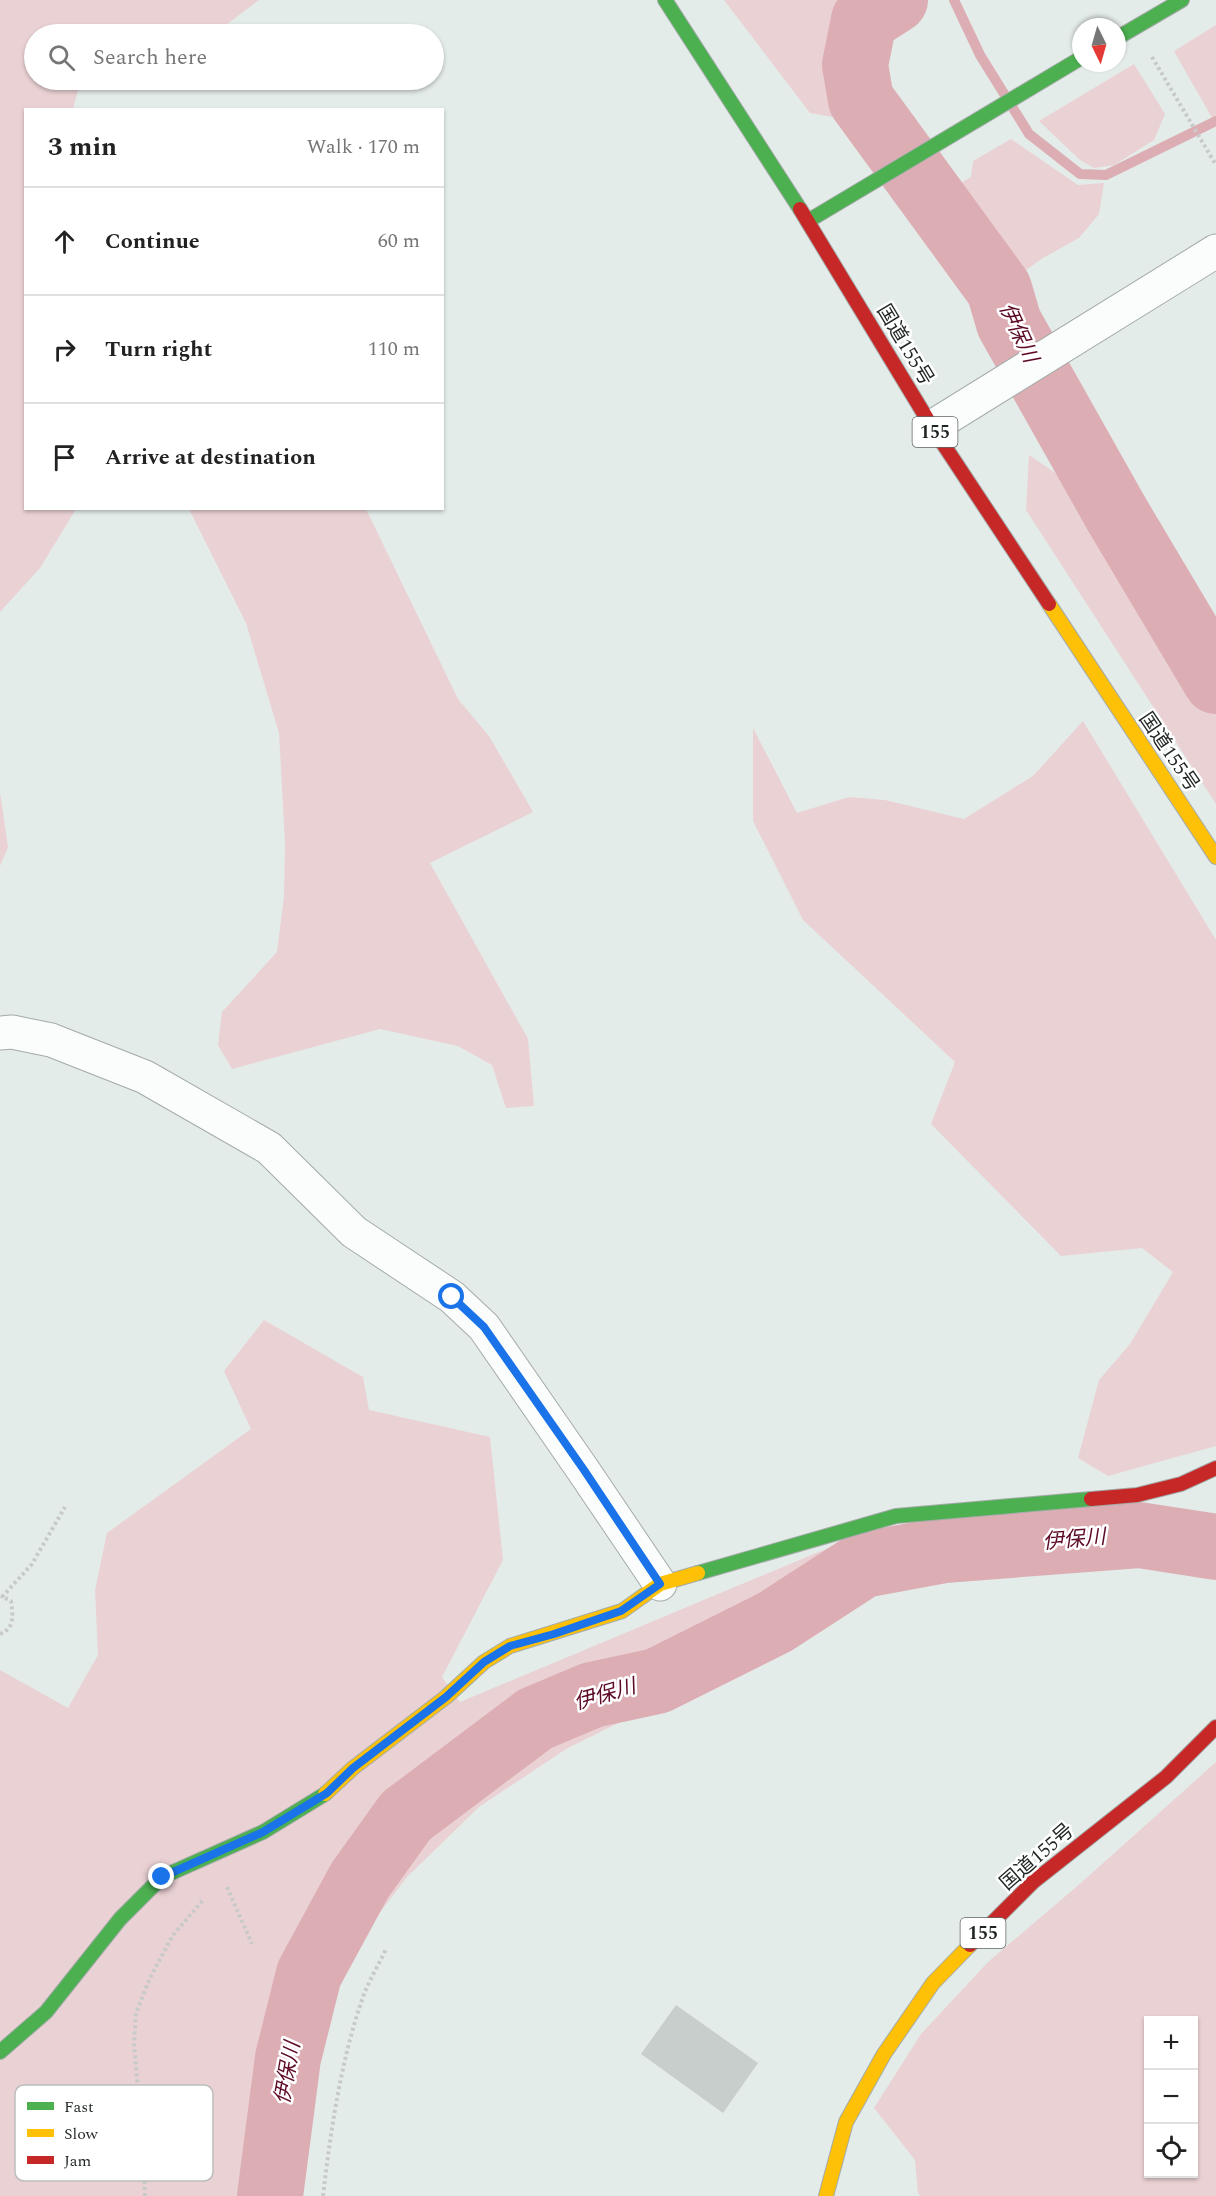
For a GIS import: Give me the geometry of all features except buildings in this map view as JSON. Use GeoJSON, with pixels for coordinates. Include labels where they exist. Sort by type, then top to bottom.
{"type":"FeatureCollection","features":[{"type":"Feature","properties":{"kind":"main road","name":"国道155号"},"geometry":{"type":"LineString","coordinates":[[665,0],[808,221],[932,427],[1216,857]]}},
{"type":"Feature","properties":{"kind":"main road"},"geometry":{"type":"LineString","coordinates":[[1126,33],[1182,0]]}},
{"type":"Feature","properties":{"kind":"main road"},"geometry":{"type":"LineString","coordinates":[[808,221],[1072,63]]}},
{"type":"Feature","properties":{"kind":"main road"},"geometry":{"type":"LineString","coordinates":[[0,2052],[46,2012],[120,1919],[162,1877],[263,1832],[327,1793],[353,1768],[446,1697],[484,1662],[510,1646],[621,1611],[660,1584],[896,1516],[1137,1495],[1181,1484],[1216,1468]]}},
{"type":"Feature","properties":{"kind":"main road","name":"国道155号"},"geometry":{"type":"LineString","coordinates":[[826,2196],[846,2122],[884,2054],[933,1983],[1033,1882],[1166,1777],[1216,1727]]}},
{"type":"Feature","properties":{"kind":"street"},"geometry":{"type":"LineString","coordinates":[[932,427],[1216,251]]}},
{"type":"Feature","properties":{"kind":"street"},"geometry":{"type":"LineString","coordinates":[[0,1033],[12,1032],[51,1040],[145,1077],[269,1148],[354,1232],[452,1297],[484,1327],[660,1584]]}},
{"type":"Feature","properties":{"kind":"path"},"geometry":{"type":"LineString","coordinates":[[1134,29],[1216,165]]}},
{"type":"Feature","properties":{"kind":"path"},"geometry":{"type":"LineString","coordinates":[[0,1634],[6,1632],[13,1621],[11,1601],[1,1596],[32,1564],[65,1508]]}},
{"type":"Feature","properties":{"kind":"path"},"geometry":{"type":"LineString","coordinates":[[217,1853],[223,1879],[252,1944]]}},
{"type":"Feature","properties":{"kind":"path"},"geometry":{"type":"LineString","coordinates":[[138,2085],[134,2043],[136,2013],[150,1978],[173,1935],[204,1899]]}},
{"type":"Feature","properties":{"kind":"path"},"geometry":{"type":"LineString","coordinates":[[323,2196],[331,2128],[348,2048],[364,1993],[386,1949]]}},
{"type":"Feature","properties":{"kind":"path"},"geometry":{"type":"LineString","coordinates":[[145,2181],[145,2196]]}},
{"type":"Feature","properties":{"kind":"shaded area"},"geometry":{"type":"Polygon","coordinates":[[[0,0],[259,0],[227,24],[24,24],[24,90],[78,90],[73,108],[24,108],[24,510],[75,510],[40,568],[0,612],[0,0]]]}},
{"type":"Feature","properties":{"kind":"shaded area"},"geometry":{"type":"Polygon","coordinates":[[[724,0],[874,0],[861,8],[839,56],[848,95],[849,120],[810,113],[724,0]]]}},
{"type":"Feature","properties":{"kind":"shaded area"},"geometry":{"type":"Polygon","coordinates":[[[1216,25],[1216,125],[1174,51],[1216,25]]]}},
{"type":"Feature","properties":{"kind":"shaded area"},"geometry":{"type":"Polygon","coordinates":[[[1134,64],[1165,114],[1154,140],[1114,165],[1094,168],[1080,160],[1039,121],[1121,72],[1126,72],[1126,69],[1134,64]]]}},
{"type":"Feature","properties":{"kind":"shaded area"},"geometry":{"type":"Polygon","coordinates":[[[1011,139],[1078,185],[1104,183],[1099,214],[1079,238],[1043,258],[1005,285],[944,193],[971,177],[973,161],[1011,139]]]}},
{"type":"Feature","properties":{"kind":"shaded area"},"geometry":{"type":"Polygon","coordinates":[[[1029,455],[1100,503],[1216,700],[1216,804],[1026,510],[1029,455]]]}},
{"type":"Feature","properties":{"kind":"shaded area"},"geometry":{"type":"Polygon","coordinates":[[[190,510],[366,510],[458,699],[489,736],[533,812],[430,863],[528,1039],[534,1106],[506,1108],[492,1065],[458,1046],[380,1029],[232,1069],[218,1045],[222,1012],[277,952],[284,896],[285,843],[279,733],[246,623],[190,510]]]}},
{"type":"Feature","properties":{"kind":"shaded area"},"geometry":{"type":"Polygon","coordinates":[[[1083,721],[1216,940],[1216,1446],[1108,1476],[1078,1458],[1099,1380],[1130,1344],[1173,1272],[1142,1248],[1061,1256],[931,1124],[955,1062],[803,920],[753,821],[753,728],[797,813],[849,797],[885,800],[964,819],[1033,776],[1083,721]]]}},
{"type":"Feature","properties":{"kind":"shaded area"},"geometry":{"type":"Polygon","coordinates":[[[0,792],[8,847],[0,866],[0,792]]]}},
{"type":"Feature","properties":{"kind":"shaded area"},"geometry":{"type":"Polygon","coordinates":[[[264,1320],[363,1377],[369,1410],[490,1437],[503,1560],[442,1677],[460,1702],[852,1538],[862,1602],[566,1749],[479,1807],[407,1877],[349,1953],[324,2026],[305,2134],[300,2196],[0,2196],[0,1670],[68,1708],[98,1655],[95,1590],[107,1533],[251,1429],[224,1371],[264,1320]]]}},
{"type":"Feature","properties":{"kind":"shaded area"},"geometry":{"type":"Polygon","coordinates":[[[1216,1762],[1216,2196],[921,2196],[918,2193],[915,2160],[874,2108],[921,2034],[988,1962],[1082,1882],[1216,1762]]]}},
{"type":"Feature","properties":{"kind":"waterway","name":"伊保川"},"geometry":{"type":"LineString","coordinates":[[895,0],[864,20],[855,65],[861,100],[999,289],[1009,323],[1116,513],[1216,681]]}},
{"type":"Feature","properties":{"kind":"waterway"},"geometry":{"type":"LineString","coordinates":[[954,0],[980,55],[1029,134],[1080,174],[1106,175],[1216,121]]}},
{"type":"Feature","properties":{"kind":"waterway","name":"伊保川"},"geometry":{"type":"LineString","coordinates":[[270,2196],[288,2058],[309,1974],[360,1880],[406,1816],[535,1719],[592,1695],[657,1681],[775,1622],[863,1565],[944,1550],[1139,1535],[1216,1547]]}},
{"type":"Feature","properties":{"kind":"traffic: fast"},"geometry":{"type":"LineString","coordinates":[[665,0],[800,209]]}},
{"type":"Feature","properties":{"kind":"traffic: fast"},"geometry":{"type":"LineString","coordinates":[[1126,33],[1182,0]]}},
{"type":"Feature","properties":{"kind":"traffic: fast"},"geometry":{"type":"LineString","coordinates":[[808,221],[1072,63]]}},
{"type":"Feature","properties":{"kind":"traffic: fast"},"geometry":{"type":"LineString","coordinates":[[698,1573],[896,1516],[1091,1499]]}},
{"type":"Feature","properties":{"kind":"traffic: fast"},"geometry":{"type":"LineString","coordinates":[[0,2052],[46,2012],[120,1919],[162,1877],[263,1832],[325,1794]]}},
{"type":"Feature","properties":{"kind":"traffic: slow"},"geometry":{"type":"LineString","coordinates":[[1049,604],[1216,857]]}},
{"type":"Feature","properties":{"kind":"traffic: slow"},"geometry":{"type":"LineString","coordinates":[[325,1794],[353,1768],[446,1697],[484,1662],[510,1646],[622,1611],[660,1584],[698,1573]]}},
{"type":"Feature","properties":{"kind":"traffic: slow"},"geometry":{"type":"LineString","coordinates":[[826,2196],[846,2122],[884,2054],[933,1983],[970,1945]]}},
{"type":"Feature","properties":{"kind":"traffic: jam"},"geometry":{"type":"LineString","coordinates":[[800,209],[932,427],[1049,604]]}},
{"type":"Feature","properties":{"kind":"traffic: jam"},"geometry":{"type":"LineString","coordinates":[[1091,1499],[1137,1495],[1181,1484],[1216,1468]]}},
{"type":"Feature","properties":{"kind":"traffic: jam"},"geometry":{"type":"LineString","coordinates":[[970,1945],[1033,1882],[1166,1777],[1216,1727]]}},
{"type":"Feature","properties":{"kind":"route"},"geometry":{"type":"LineString","coordinates":[[162,1877],[263,1832],[327,1793],[353,1768],[446,1697],[484,1662],[510,1646],[621,1611],[660,1584],[484,1327],[452,1297]]}}]}
